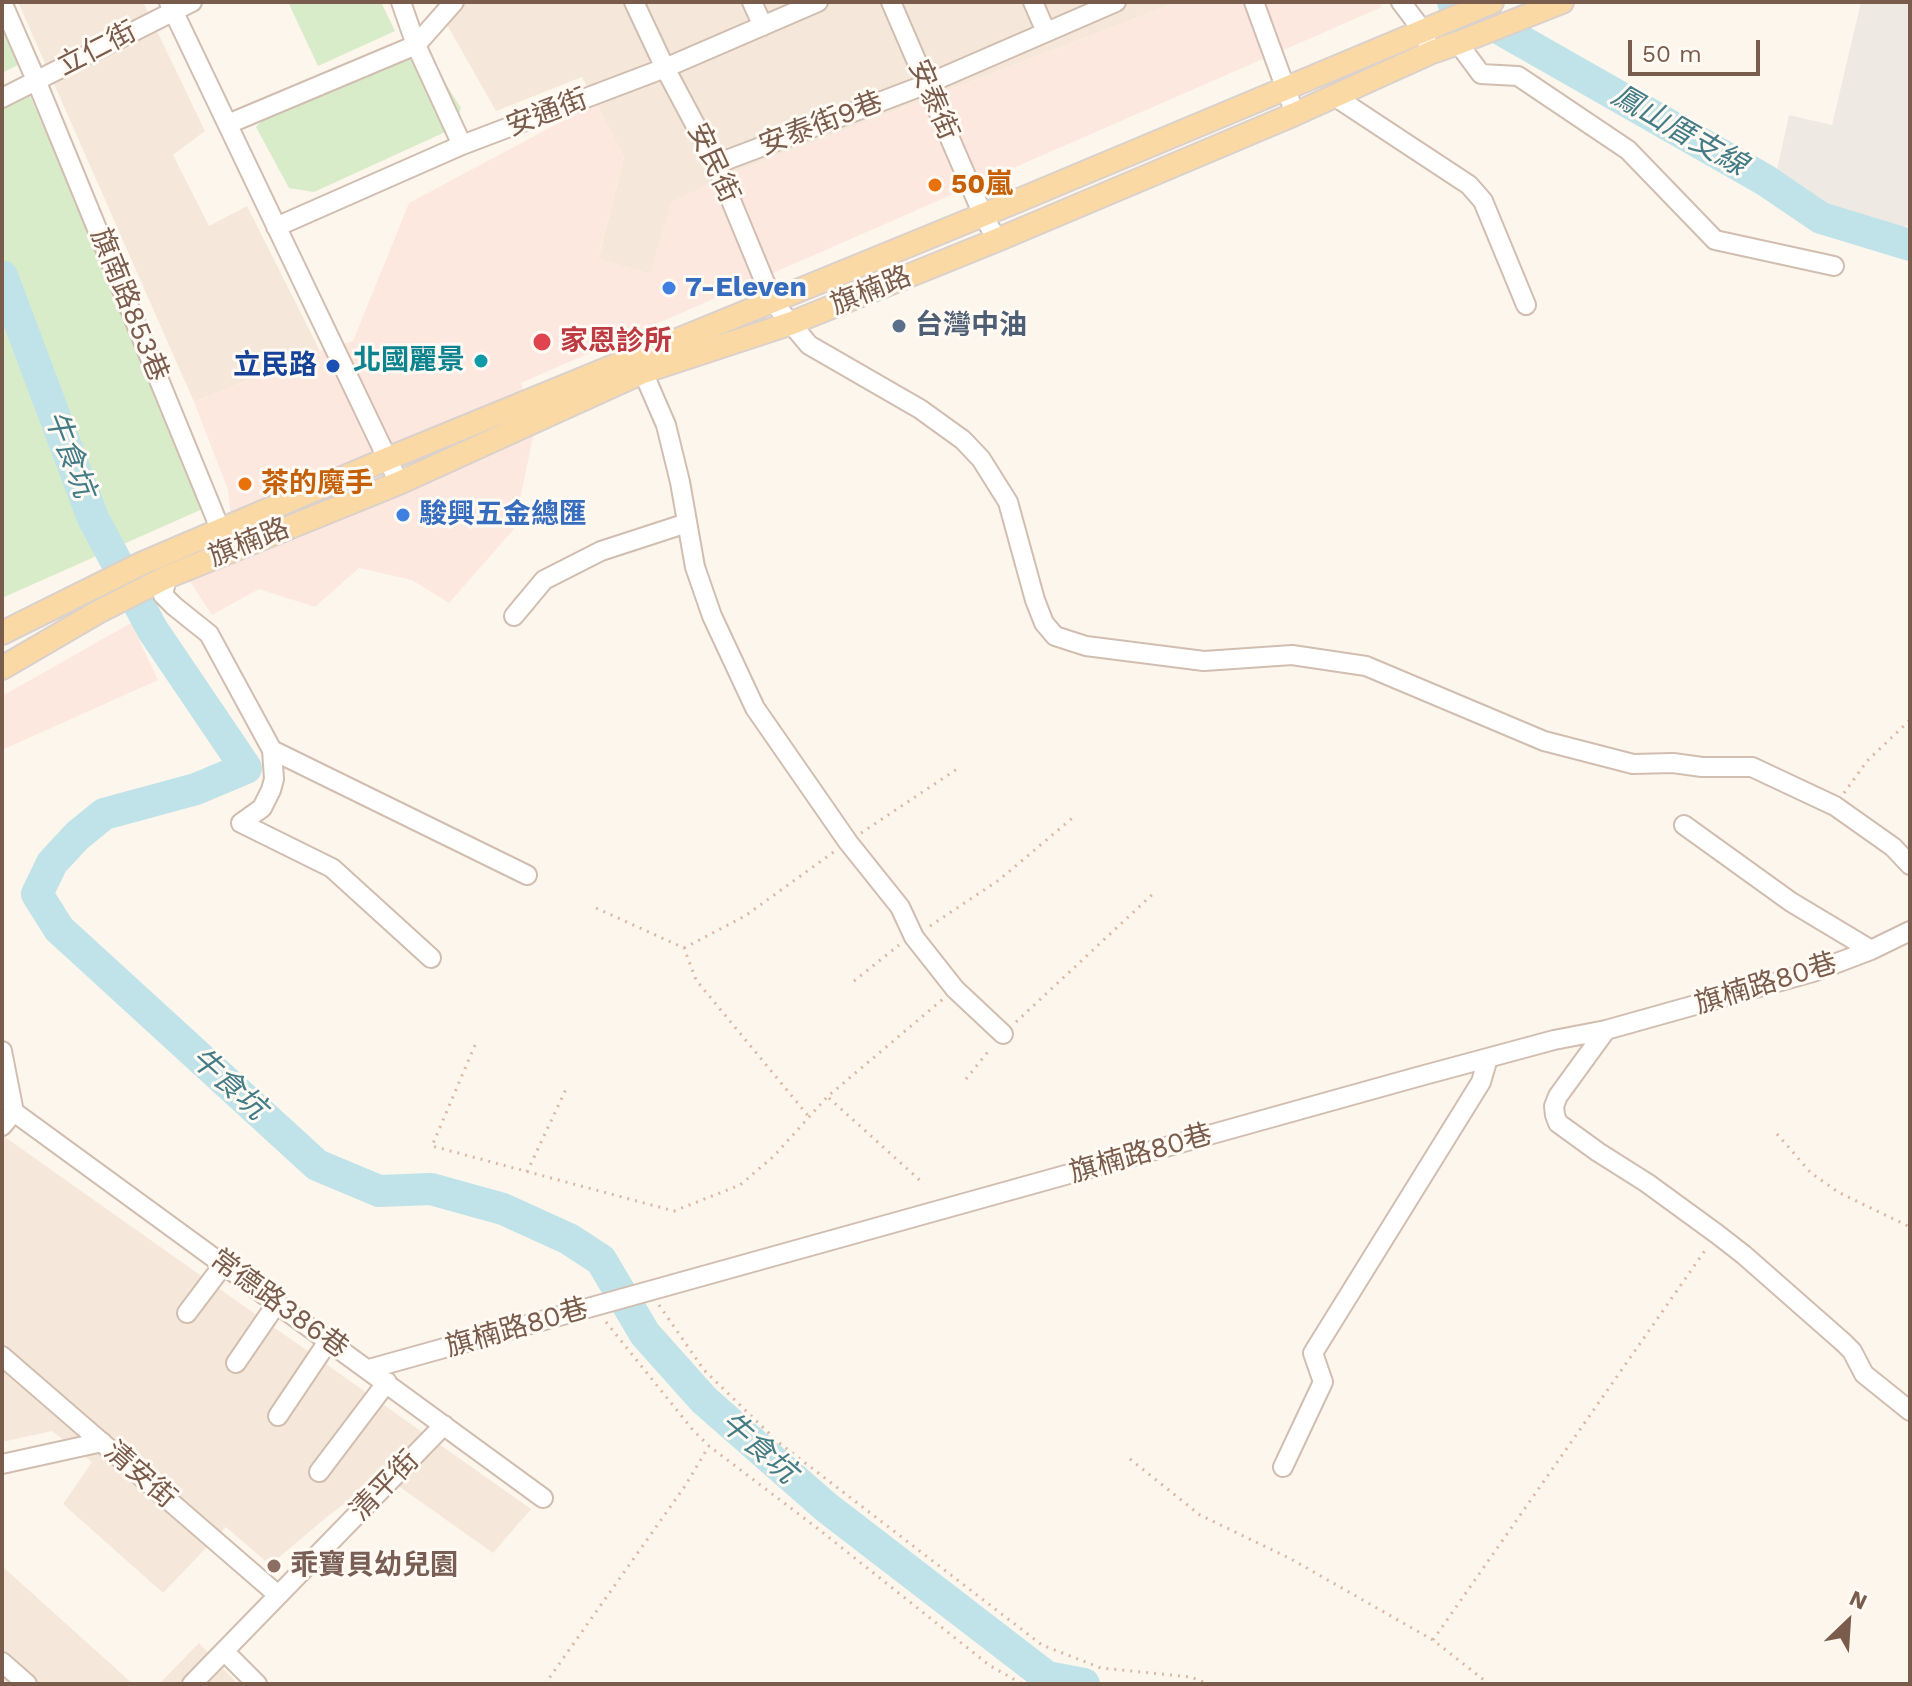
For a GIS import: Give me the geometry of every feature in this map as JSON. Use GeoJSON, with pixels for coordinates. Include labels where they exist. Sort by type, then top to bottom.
{"type":"FeatureCollection","features":[{"type":"Feature","properties":{"kind":"main road"},"geometry":{"type":"LineString","coordinates":[[1429,37],[1492,2]]}},
{"type":"Feature","properties":{"kind":"main road","name":"旗楠路"},"geometry":{"type":"LineString","coordinates":[[2,633],[143,563],[387,459],[1286,90],[1429,37],[1458,43],[1562,2]]}},
{"type":"Feature","properties":{"kind":"main road","name":"旗楠路"},"geometry":{"type":"LineString","coordinates":[[2,668],[157,582],[399,483],[643,372],[792,323],[1295,114],[1334,96],[1429,37]]}},
{"type":"Feature","properties":{"kind":"street","name":"旗南路853巷"},"geometry":{"type":"LineString","coordinates":[[2,2],[221,531]]}},
{"type":"Feature","properties":{"kind":"street","name":"立仁街"},"geometry":{"type":"LineString","coordinates":[[2,98],[171,6],[192,2]]}},
{"type":"Feature","properties":{"kind":"street"},"geometry":{"type":"LineString","coordinates":[[401,2],[416,45],[462,145]]}},
{"type":"Feature","properties":{"kind":"street"},"geometry":{"type":"LineString","coordinates":[[228,124],[416,45],[454,2]]}},
{"type":"Feature","properties":{"kind":"street","name":"安民街"},"geometry":{"type":"LineString","coordinates":[[634,2],[716,164],[773,302],[809,345],[920,409],[963,440],[981,459],[1008,502],[1035,600],[1044,623],[1055,636],[1086,646],[1204,661],[1292,655],[1366,666],[1544,741],[1633,764],[1752,767],[1835,806]]}},
{"type":"Feature","properties":{"kind":"street"},"geometry":{"type":"LineString","coordinates":[[752,2],[763,26]]}},
{"type":"Feature","properties":{"kind":"street","name":"安通街"},"geometry":{"type":"LineString","coordinates":[[276,227],[462,145],[665,68],[818,2]]}},
{"type":"Feature","properties":{"kind":"street","name":"安泰街"},"geometry":{"type":"LineString","coordinates":[[891,2],[983,215],[997,240]]}},
{"type":"Feature","properties":{"kind":"street"},"geometry":{"type":"LineString","coordinates":[[1033,2],[1046,32]]}},
{"type":"Feature","properties":{"kind":"street","name":"安泰街9巷"},"geometry":{"type":"LineString","coordinates":[[716,164],[927,84],[1116,2]]}},
{"type":"Feature","properties":{"kind":"street"},"geometry":{"type":"LineString","coordinates":[[1254,2],[1295,114]]}},
{"type":"Feature","properties":{"kind":"street"},"geometry":{"type":"LineString","coordinates":[[1401,2],[1429,37]]}},
{"type":"Feature","properties":{"kind":"street"},"geometry":{"type":"LineString","coordinates":[[171,6],[399,483]]}},
{"type":"Feature","properties":{"kind":"street"},"geometry":{"type":"LineString","coordinates":[[1458,43],[1481,74],[1518,76],[1628,150],[1715,240],[1834,266]]}},
{"type":"Feature","properties":{"kind":"street"},"geometry":{"type":"LineString","coordinates":[[1334,96],[1469,185],[1483,201],[1526,305]]}},
{"type":"Feature","properties":{"kind":"street"},"geometry":{"type":"LineString","coordinates":[[643,372],[666,425],[695,567],[712,616],[755,708],[848,842],[900,907],[914,937],[955,989],[1003,1034]]}},
{"type":"Feature","properties":{"kind":"street"},"geometry":{"type":"LineString","coordinates":[[514,616],[544,580],[601,551],[687,523]]}},
{"type":"Feature","properties":{"kind":"street"},"geometry":{"type":"LineString","coordinates":[[157,582],[163,595],[209,634],[272,750],[274,779],[271,790],[262,808],[241,823],[332,868],[431,958]]}},
{"type":"Feature","properties":{"kind":"street"},"geometry":{"type":"LineString","coordinates":[[272,750],[527,875]]}},
{"type":"Feature","properties":{"kind":"street"},"geometry":{"type":"LineString","coordinates":[[1835,806],[1893,847],[1910,865]]}},
{"type":"Feature","properties":{"kind":"street"},"geometry":{"type":"LineString","coordinates":[[1684,825],[1791,902],[1871,950]]}},
{"type":"Feature","properties":{"kind":"street","name":"旗楠路80巷"},"geometry":{"type":"LineString","coordinates":[[369,1369],[1488,1058],[1606,1030],[1813,972],[1910,931]]}},
{"type":"Feature","properties":{"kind":"street"},"geometry":{"type":"LineString","coordinates":[[1606,1030],[1558,1096],[1554,1106],[1558,1123],[1647,1183],[1744,1255],[1844,1343],[1864,1374],[1910,1411]]}},
{"type":"Feature","properties":{"kind":"street"},"geometry":{"type":"LineString","coordinates":[[1283,1467],[1323,1382],[1313,1353],[1481,1082],[1488,1058]]}},
{"type":"Feature","properties":{"kind":"street"},"geometry":{"type":"LineString","coordinates":[[3,1059],[8,1119]]}},
{"type":"Feature","properties":{"kind":"street","name":"常德路386巷"},"geometry":{"type":"LineString","coordinates":[[8,1119],[224,1264],[543,1498]]}},
{"type":"Feature","properties":{"kind":"street"},"geometry":{"type":"LineString","coordinates":[[187,1313],[224,1264]]}},
{"type":"Feature","properties":{"kind":"street"},"geometry":{"type":"LineString","coordinates":[[236,1363],[277,1303]]}},
{"type":"Feature","properties":{"kind":"street"},"geometry":{"type":"LineString","coordinates":[[278,1416],[329,1340]]}},
{"type":"Feature","properties":{"kind":"street","name":"清安街"},"geometry":{"type":"LineString","coordinates":[[2,1356],[278,1595]]}},
{"type":"Feature","properties":{"kind":"street"},"geometry":{"type":"LineString","coordinates":[[319,1472],[387,1382]]}},
{"type":"Feature","properties":{"kind":"street","name":"清平街"},"geometry":{"type":"LineString","coordinates":[[192,1684],[444,1425]]}},
{"type":"Feature","properties":{"kind":"street"},"geometry":{"type":"LineString","coordinates":[[2,1464],[102,1442]]}},
{"type":"Feature","properties":{"kind":"street"},"geometry":{"type":"LineString","coordinates":[[224,1651],[257,1684]]}},
{"type":"Feature","properties":{"kind":"street"},"geometry":{"type":"LineString","coordinates":[[2,1662],[27,1684]]}},
{"type":"Feature","properties":{"kind":"path"},"geometry":{"type":"LineString","coordinates":[[1835,806],[1867,761],[1910,720]]}},
{"type":"Feature","properties":{"kind":"path"},"geometry":{"type":"LineString","coordinates":[[684,948],[745,916],[960,767]]}},
{"type":"Feature","properties":{"kind":"path"},"geometry":{"type":"LineString","coordinates":[[854,981],[900,944],[999,880],[1076,815]]}},
{"type":"Feature","properties":{"kind":"path"},"geometry":{"type":"LineString","coordinates":[[966,1079],[1003,1034],[1156,891]]}},
{"type":"Feature","properties":{"kind":"path"},"geometry":{"type":"LineString","coordinates":[[596,908],[684,948],[696,980],[810,1118]]}},
{"type":"Feature","properties":{"kind":"path"},"geometry":{"type":"LineString","coordinates":[[475,1045],[432,1146],[674,1211],[740,1185],[774,1156],[827,1097],[955,989]]}},
{"type":"Feature","properties":{"kind":"path"},"geometry":{"type":"LineString","coordinates":[[527,1172],[567,1087]]}},
{"type":"Feature","properties":{"kind":"path"},"geometry":{"type":"LineString","coordinates":[[827,1097],[924,1184]]}},
{"type":"Feature","properties":{"kind":"path"},"geometry":{"type":"LineString","coordinates":[[1777,1134],[1820,1180],[1910,1227]]}},
{"type":"Feature","properties":{"kind":"path"},"geometry":{"type":"LineString","coordinates":[[1433,1640],[1717,1234]]}},
{"type":"Feature","properties":{"kind":"path"},"geometry":{"type":"LineString","coordinates":[[646,1292],[704,1370],[778,1442],[1042,1645],[1101,1668],[1191,1677],[1208,1684]]}},
{"type":"Feature","properties":{"kind":"path"},"geometry":{"type":"LineString","coordinates":[[597,1305],[692,1429],[709,1446],[817,1528],[978,1658],[1022,1684]]}},
{"type":"Feature","properties":{"kind":"path"},"geometry":{"type":"LineString","coordinates":[[545,1684],[685,1486],[709,1446]]}},
{"type":"Feature","properties":{"kind":"path"},"geometry":{"type":"LineString","coordinates":[[1130,1459],[1200,1515],[1291,1559],[1433,1640],[1489,1684]]}},
{"type":"Feature","properties":{"kind":"shaded area"},"geometry":{"type":"Polygon","coordinates":[[[18,2],[143,2],[205,131],[173,155],[209,226],[247,206],[320,351],[194,402],[18,2]]]}},
{"type":"Feature","properties":{"kind":"shaded area"},"geometry":{"type":"Polygon","coordinates":[[[434,2],[1178,2],[730,174],[650,274],[598,259],[624,157],[582,77],[496,111],[434,2]]]}},
{"type":"Feature","properties":{"kind":"shaded area"},"geometry":{"type":"Polygon","coordinates":[[[1178,2],[1378,2],[1382,7],[521,383],[535,427],[514,529],[449,603],[412,580],[359,568],[315,607],[259,589],[212,615],[171,553],[232,526],[228,490],[194,402],[320,351],[353,341],[409,203],[596,103],[624,157],[598,258],[650,274],[671,202],[730,174],[1178,2]]]}},
{"type":"Feature","properties":{"kind":"shaded area"},"geometry":{"type":"Polygon","coordinates":[[[1861,2],[1910,2],[1910,226],[1853,213],[1823,202],[1777,170],[1789,115],[1832,125],[1861,2]]]}},
{"type":"Feature","properties":{"kind":"shaded area"},"geometry":{"type":"Polygon","coordinates":[[[131,623],[158,680],[2,750],[2,696],[131,623]]]}},
{"type":"Feature","properties":{"kind":"shaded area"},"geometry":{"type":"Polygon","coordinates":[[[2,1135],[531,1509],[493,1553],[383,1475],[270,1565],[226,1527],[163,1593],[63,1504],[92,1462],[52,1431],[2,1442],[2,1135]]]}},
{"type":"Feature","properties":{"kind":"shaded area"},"geometry":{"type":"Polygon","coordinates":[[[2,1566],[133,1684],[2,1684],[2,1566]]]}},
{"type":"Feature","properties":{"kind":"shaded area"},"geometry":{"type":"Polygon","coordinates":[[[199,1643],[238,1684],[159,1684],[199,1643]]]}},
{"type":"Feature","properties":{"kind":"green space"},"geometry":{"type":"Polygon","coordinates":[[[288,2],[381,2],[395,31],[318,66],[288,2]]]}},
{"type":"Feature","properties":{"kind":"green space"},"geometry":{"type":"Polygon","coordinates":[[[2,24],[20,64],[2,73],[2,24]]]}},
{"type":"Feature","properties":{"kind":"green space"},"geometry":{"type":"Polygon","coordinates":[[[406,52],[427,54],[461,108],[454,128],[314,192],[289,188],[256,127],[270,112],[406,52]]]}},
{"type":"Feature","properties":{"kind":"green space"},"geometry":{"type":"Polygon","coordinates":[[[28,91],[207,507],[2,598],[2,104],[28,91]]]}},
{"type":"Feature","properties":{"kind":"waterway","name":"鳳山厝支線"},"geometry":{"type":"LineString","coordinates":[[1453,2],[1765,180],[1821,218],[1910,245]]}},
{"type":"Feature","properties":{"kind":"waterway","name":"牛食坑"},"geometry":{"type":"LineString","coordinates":[[2,276],[93,518],[152,629],[246,768],[196,789],[104,814],[77,836],[52,863],[37,894],[59,929],[317,1165],[379,1191],[431,1189],[503,1209],[569,1239],[601,1260],[645,1334],[704,1400],[826,1507],[1047,1677],[1084,1684]]}},
{"type":"Feature","properties":{"kind":"place","name":"50嵐"},"geometry":{"type":"Point","coordinates":[935,185]}},
{"type":"Feature","properties":{"kind":"place","name":"7-Eleven"},"geometry":{"type":"Point","coordinates":[669,288]}},
{"type":"Feature","properties":{"kind":"place","name":"台灣中油"},"geometry":{"type":"Point","coordinates":[899,326]}},
{"type":"Feature","properties":{"kind":"place","name":"家恩診所"},"geometry":{"type":"Point","coordinates":[542,342]}},
{"type":"Feature","properties":{"kind":"place","name":"北國麗景"},"geometry":{"type":"Point","coordinates":[481,361]}},
{"type":"Feature","properties":{"kind":"place","name":"立民路"},"geometry":{"type":"Point","coordinates":[333,366]}},
{"type":"Feature","properties":{"kind":"place","name":"茶的魔手"},"geometry":{"type":"Point","coordinates":[245,484]}},
{"type":"Feature","properties":{"kind":"place","name":"駿興五金總匯"},"geometry":{"type":"Point","coordinates":[403,515]}},
{"type":"Feature","properties":{"kind":"place","name":"乖寶貝幼兒園"},"geometry":{"type":"Point","coordinates":[274,1566]}}]}
